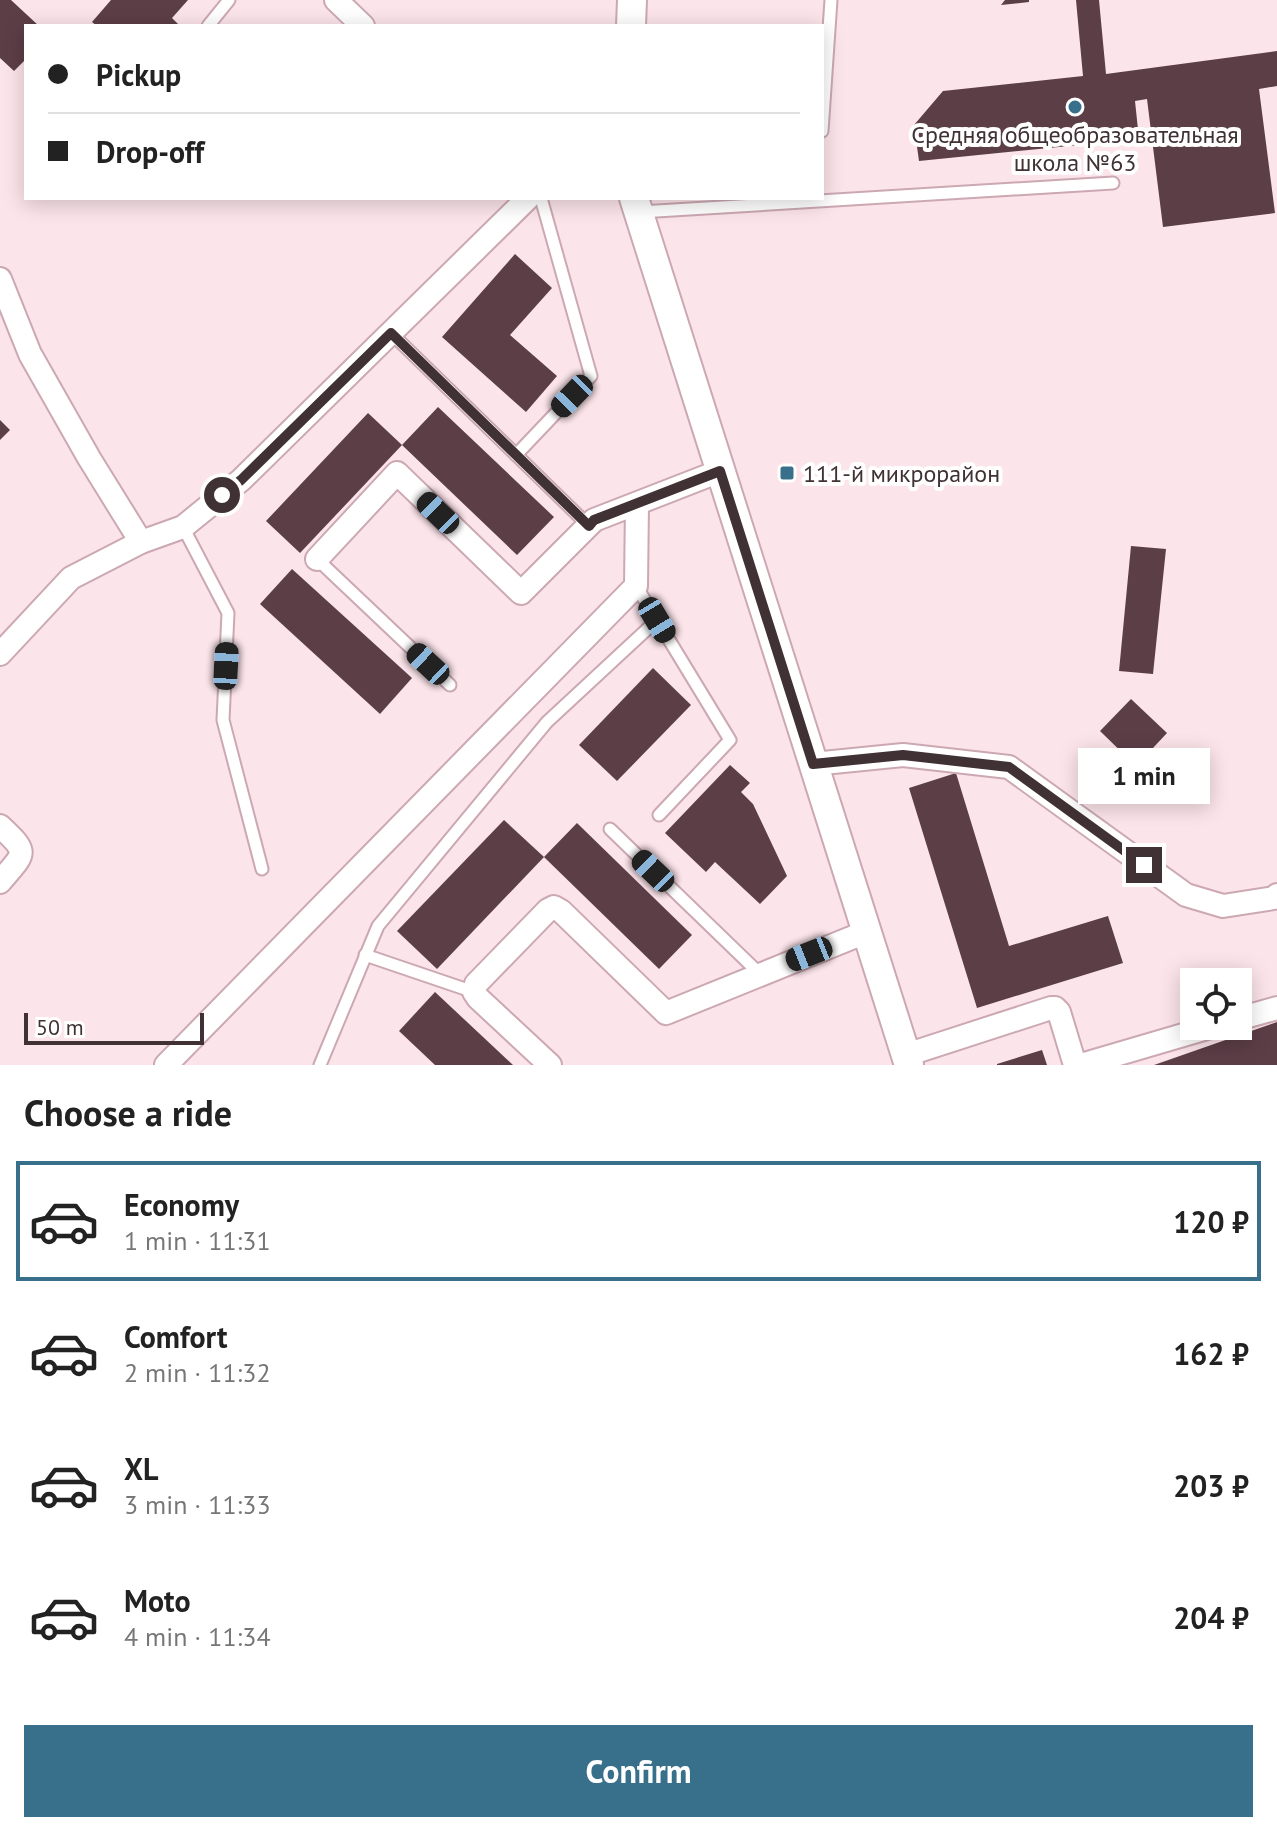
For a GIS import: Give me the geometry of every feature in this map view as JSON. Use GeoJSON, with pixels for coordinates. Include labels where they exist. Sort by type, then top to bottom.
{"type":"FeatureCollection","features":[{"type":"Feature","properties":{"kind":"street"},"geometry":{"type":"LineString","coordinates":[[336,0],[361,24]]}},
{"type":"Feature","properties":{"kind":"street"},"geometry":{"type":"LineString","coordinates":[[631,24],[632,0]]}},
{"type":"Feature","properties":{"kind":"street"},"geometry":{"type":"LineString","coordinates":[[0,654],[71,578],[141,542],[183,527],[241,480],[526,200]]}},
{"type":"Feature","properties":{"kind":"street"},"geometry":{"type":"LineString","coordinates":[[637,205],[908,1060],[1051,1008],[1059,1012],[1078,1065],[1180,1036]]}},
{"type":"Feature","properties":{"kind":"street"},"geometry":{"type":"LineString","coordinates":[[0,279],[30,354],[141,542]]}},
{"type":"Feature","properties":{"kind":"street"},"geometry":{"type":"LineString","coordinates":[[317,559],[397,473],[521,593],[594,520],[720,471]]}},
{"type":"Feature","properties":{"kind":"street"},"geometry":{"type":"LineString","coordinates":[[166,1065],[636,586],[637,504]]}},
{"type":"Feature","properties":{"kind":"street"},"geometry":{"type":"LineString","coordinates":[[813,764],[903,755],[1009,767],[1186,895],[1223,906],[1277,895]]}},
{"type":"Feature","properties":{"kind":"street"},"geometry":{"type":"LineString","coordinates":[[0,826],[20,845],[21,852],[0,882]]}},
{"type":"Feature","properties":{"kind":"street"},"geometry":{"type":"LineString","coordinates":[[550,1065],[474,992],[476,984],[554,907],[666,1013],[866,932]]}},
{"type":"Feature","properties":{"kind":"street"},"geometry":{"type":"LineString","coordinates":[[1252,1015],[1277,1008]]}},
{"type":"Feature","properties":{"kind":"lane"},"geometry":{"type":"LineString","coordinates":[[210,24],[229,0]]}},
{"type":"Feature","properties":{"kind":"lane"},"geometry":{"type":"LineString","coordinates":[[824,102],[831,0]]}},
{"type":"Feature","properties":{"kind":"lane"},"geometry":{"type":"LineString","coordinates":[[824,200],[1113,183]]}},
{"type":"Feature","properties":{"kind":"lane"},"geometry":{"type":"LineString","coordinates":[[516,455],[591,376],[542,200]]}},
{"type":"Feature","properties":{"kind":"lane"},"geometry":{"type":"LineString","coordinates":[[637,205],[817,200]]}},
{"type":"Feature","properties":{"kind":"lane"},"geometry":{"type":"LineString","coordinates":[[391,333],[589,526]]}},
{"type":"Feature","properties":{"kind":"lane"},"geometry":{"type":"LineString","coordinates":[[183,527],[228,613],[223,720],[262,869]]}},
{"type":"Feature","properties":{"kind":"lane"},"geometry":{"type":"LineString","coordinates":[[317,559],[450,685]]}},
{"type":"Feature","properties":{"kind":"lane"},"geometry":{"type":"LineString","coordinates":[[636,586],[730,740],[659,815]]}},
{"type":"Feature","properties":{"kind":"lane"},"geometry":{"type":"LineString","coordinates":[[320,1065],[378,926],[547,722],[657,620]]}},
{"type":"Feature","properties":{"kind":"lane"},"geometry":{"type":"LineString","coordinates":[[610,829],[760,974]]}},
{"type":"Feature","properties":{"kind":"lane"},"geometry":{"type":"LineString","coordinates":[[365,955],[474,992]]}},
{"type":"Feature","properties":{"kind":"building"},"geometry":{"type":"Polygon","coordinates":[[[0,0],[11,0],[37,24],[24,24],[24,61],[14,71],[0,58],[0,0]]]}},
{"type":"Feature","properties":{"kind":"building"},"geometry":{"type":"Polygon","coordinates":[[[111,0],[188,0],[172,18],[178,24],[92,22],[111,0]]]}},
{"type":"Feature","properties":{"kind":"building"},"geometry":{"type":"Polygon","coordinates":[[[1005,0],[1029,0],[1029,2],[1001,5],[1005,0]]]}},
{"type":"Feature","properties":{"kind":"building"},"geometry":{"type":"Polygon","coordinates":[[[1076,0],[1099,0],[1106,74],[1277,51],[1277,86],[1259,89],[1275,213],[1163,227],[1147,99],[1135,101],[1139,139],[919,161],[914,125],[943,91],[1083,76],[1076,0]]]}},
{"type":"Feature","properties":{"kind":"building"},"geometry":{"type":"Polygon","coordinates":[[[515,254],[552,288],[510,335],[557,376],[526,412],[442,337],[515,254]]]}},
{"type":"Feature","properties":{"kind":"building"},"geometry":{"type":"Polygon","coordinates":[[[438,407],[554,517],[517,555],[402,445],[438,407]]]}},
{"type":"Feature","properties":{"kind":"building"},"geometry":{"type":"Polygon","coordinates":[[[368,413],[402,445],[300,553],[266,521],[368,413]]]}},
{"type":"Feature","properties":{"kind":"building"},"geometry":{"type":"Polygon","coordinates":[[[0,420],[10,430],[0,440],[0,420]]]}},
{"type":"Feature","properties":{"kind":"building"},"geometry":{"type":"Polygon","coordinates":[[[1131,546],[1166,549],[1153,674],[1119,671],[1131,546]]]}},
{"type":"Feature","properties":{"kind":"building"},"geometry":{"type":"Polygon","coordinates":[[[292,569],[412,678],[380,714],[260,604],[292,569]]]}},
{"type":"Feature","properties":{"kind":"building"},"geometry":{"type":"Polygon","coordinates":[[[653,668],[691,705],[617,781],[579,745],[653,668]]]}},
{"type":"Feature","properties":{"kind":"building"},"geometry":{"type":"Polygon","coordinates":[[[1131,699],[1167,733],[1136,766],[1100,731],[1131,699]]]}},
{"type":"Feature","properties":{"kind":"building"},"geometry":{"type":"Polygon","coordinates":[[[730,765],[750,783],[741,792],[753,804],[787,876],[760,904],[715,862],[706,872],[665,833],[730,765]]]}},
{"type":"Feature","properties":{"kind":"building"},"geometry":{"type":"Polygon","coordinates":[[[956,773],[1009,946],[1108,916],[1123,963],[977,1008],[909,788],[956,773]]]}},
{"type":"Feature","properties":{"kind":"building"},"geometry":{"type":"Polygon","coordinates":[[[504,820],[544,857],[437,969],[397,931],[504,820]]]}},
{"type":"Feature","properties":{"kind":"building"},"geometry":{"type":"Polygon","coordinates":[[[577,823],[692,935],[659,969],[544,857],[577,823]]]}},
{"type":"Feature","properties":{"kind":"building"},"geometry":{"type":"Polygon","coordinates":[[[435,992],[513,1065],[435,1065],[399,1031],[435,992]]]}},
{"type":"Feature","properties":{"kind":"building"},"geometry":{"type":"Polygon","coordinates":[[[1277,1022],[1277,1065],[1154,1065],[1226,1040],[1252,1040],[1252,1031],[1277,1022]]]}},
{"type":"Feature","properties":{"kind":"building"},"geometry":{"type":"Polygon","coordinates":[[[1042,1050],[1047,1065],[997,1065],[997,1064],[1042,1050]]]}},
{"type":"Feature","properties":{"kind":"place","name":"Средняя общеобразовательная школа №63"},"geometry":{"type":"Point","coordinates":[1075,107]}},
{"type":"Feature","properties":{"kind":"place","name":"111-й микрорайон"},"geometry":{"type":"Point","coordinates":[787,473]}},
{"type":"Feature","properties":{"kind":"route"},"geometry":{"type":"LineString","coordinates":[[222,495],[391,333],[589,526],[594,520],[720,471],[813,764],[903,755],[1009,767],[1144,865]]}}]}
